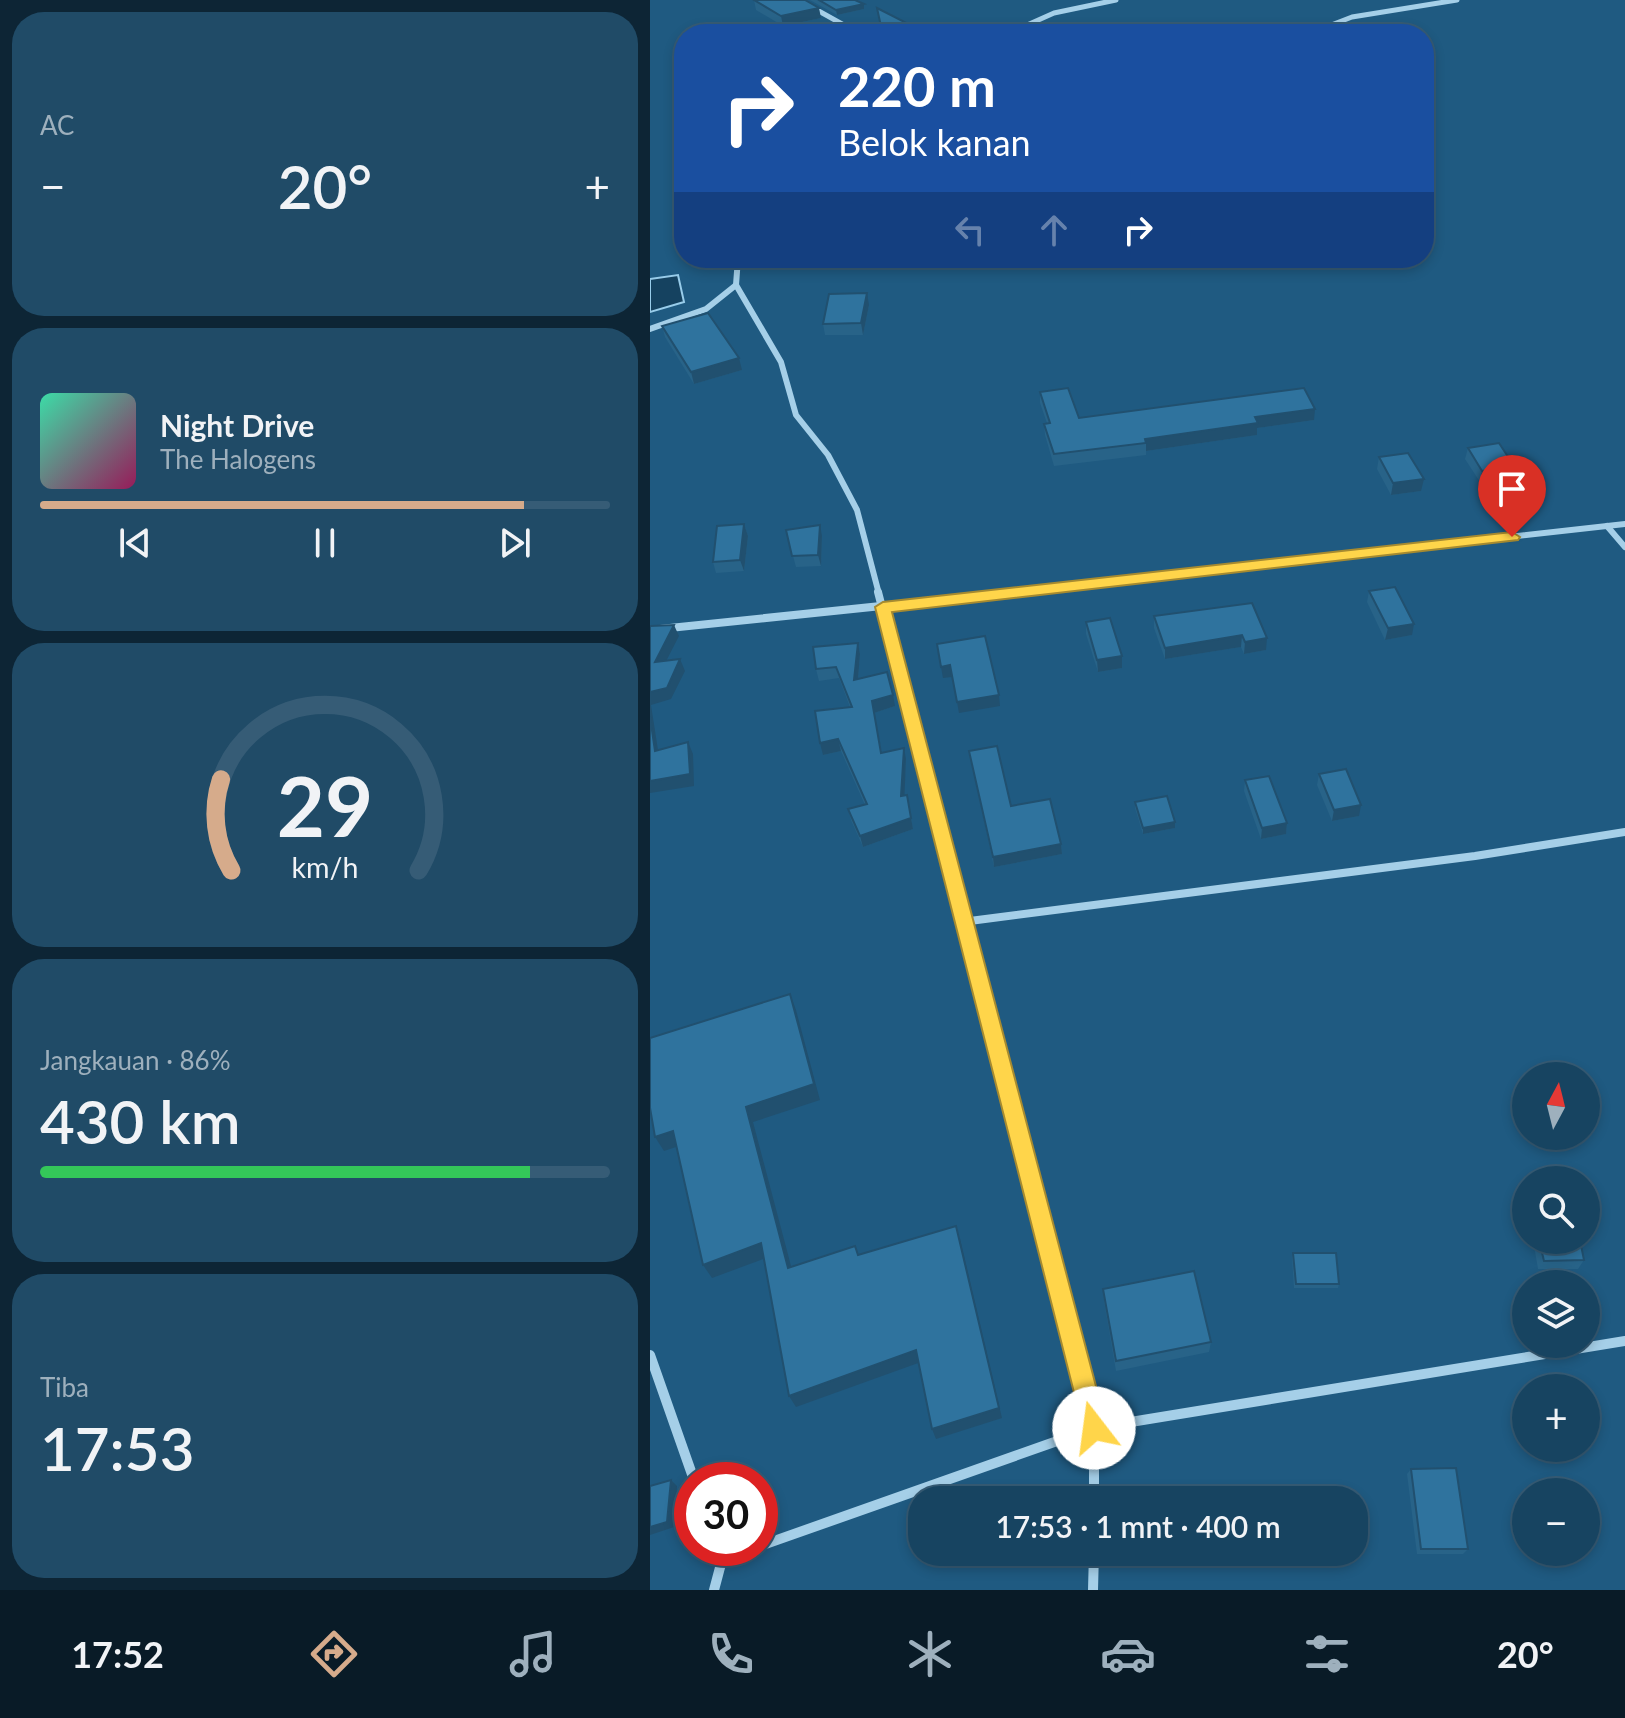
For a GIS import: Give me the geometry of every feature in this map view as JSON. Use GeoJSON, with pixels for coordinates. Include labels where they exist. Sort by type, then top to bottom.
{"type":"FeatureCollection","features":[{"type":"Feature","properties":{"kind":"street"},"geometry":{"type":"LineString","coordinates":[[799,0],[842,24]]}},
{"type":"Feature","properties":{"kind":"street"},"geometry":{"type":"LineString","coordinates":[[1029,24],[1054,13],[1116,0]]}},
{"type":"Feature","properties":{"kind":"street"},"geometry":{"type":"LineString","coordinates":[[1334,24],[1352,17],[1457,0]]}},
{"type":"Feature","properties":{"kind":"street"},"geometry":{"type":"LineString","coordinates":[[737,268],[736,285],[781,362],[796,415],[844,481],[857,510],[1094,1428],[1094,1486]]}},
{"type":"Feature","properties":{"kind":"street"},"geometry":{"type":"LineString","coordinates":[[650,329],[706,309],[727,296],[736,285]]}},
{"type":"Feature","properties":{"kind":"street"},"geometry":{"type":"LineString","coordinates":[[650,630],[1625,524]]}},
{"type":"Feature","properties":{"kind":"street"},"geometry":{"type":"LineString","coordinates":[[1607,526],[1625,547]]}},
{"type":"Feature","properties":{"kind":"street"},"geometry":{"type":"LineString","coordinates":[[962,922],[1475,856],[1625,832]]}},
{"type":"Feature","properties":{"kind":"street"},"geometry":{"type":"LineString","coordinates":[[778,1540],[1094,1428],[1625,1341]]}},
{"type":"Feature","properties":{"kind":"street"},"geometry":{"type":"LineString","coordinates":[[650,1356],[688,1462]]}},
{"type":"Feature","properties":{"kind":"street"},"geometry":{"type":"LineString","coordinates":[[714,1590],[718,1566]]}},
{"type":"Feature","properties":{"kind":"street"},"geometry":{"type":"LineString","coordinates":[[1093,1590],[1094,1566]]}},
{"type":"Feature","properties":{"kind":"water"},"geometry":{"type":"Polygon","coordinates":[[[678,275],[684,302],[650,312],[650,279],[678,275]]]}},
{"type":"Feature","properties":{"kind":"building"},"geometry":{"type":"Polygon","coordinates":[[[754,0],[805,0],[819,8],[781,16],[754,0]]]}},
{"type":"Feature","properties":{"kind":"building"},"geometry":{"type":"Polygon","coordinates":[[[819,0],[855,0],[864,4],[836,10],[819,0]]]}},
{"type":"Feature","properties":{"kind":"building"},"geometry":{"type":"Polygon","coordinates":[[[877,8],[908,24],[880,24],[877,8]]]}},
{"type":"Feature","properties":{"kind":"building"},"geometry":{"type":"Polygon","coordinates":[[[867,293],[861,323],[823,324],[829,294],[867,293]]]}},
{"type":"Feature","properties":{"kind":"building"},"geometry":{"type":"Polygon","coordinates":[[[708,313],[739,358],[691,372],[662,326],[708,313]]]}},
{"type":"Feature","properties":{"kind":"building"},"geometry":{"type":"Polygon","coordinates":[[[1068,388],[1079,418],[1304,388],[1315,409],[1255,417],[1258,423],[1145,439],[1146,443],[1054,454],[1044,424],[1050,423],[1040,392],[1068,388]]]}},
{"type":"Feature","properties":{"kind":"building"},"geometry":{"type":"Polygon","coordinates":[[[1499,443],[1514,466],[1482,471],[1468,448],[1499,443]]]}},
{"type":"Feature","properties":{"kind":"building"},"geometry":{"type":"Polygon","coordinates":[[[1408,453],[1424,479],[1393,483],[1379,457],[1408,453]]]}},
{"type":"Feature","properties":{"kind":"building"},"geometry":{"type":"Polygon","coordinates":[[[744,524],[740,560],[713,562],[717,526],[744,524]]]}},
{"type":"Feature","properties":{"kind":"building"},"geometry":{"type":"Polygon","coordinates":[[[820,525],[818,555],[792,556],[786,530],[820,525]]]}},
{"type":"Feature","properties":{"kind":"building"},"geometry":{"type":"Polygon","coordinates":[[[1395,587],[1414,624],[1388,628],[1369,591],[1395,587]]]}},
{"type":"Feature","properties":{"kind":"building"},"geometry":{"type":"Polygon","coordinates":[[[1252,603],[1267,638],[1245,642],[1242,635],[1165,648],[1154,616],[1252,603]]]}},
{"type":"Feature","properties":{"kind":"building"},"geometry":{"type":"Polygon","coordinates":[[[1110,618],[1122,656],[1097,660],[1086,622],[1110,618]]]}},
{"type":"Feature","properties":{"kind":"building"},"geometry":{"type":"Polygon","coordinates":[[[674,625],[655,662],[680,659],[667,688],[650,692],[650,626],[674,625]]]}},
{"type":"Feature","properties":{"kind":"building"},"geometry":{"type":"Polygon","coordinates":[[[985,636],[999,695],[957,702],[950,665],[941,667],[937,644],[985,636]]]}},
{"type":"Feature","properties":{"kind":"building"},"geometry":{"type":"Polygon","coordinates":[[[858,643],[854,680],[887,672],[893,695],[872,701],[881,753],[904,748],[901,796],[907,795],[911,818],[860,836],[848,809],[867,804],[838,739],[820,743],[815,711],[852,707],[836,667],[816,669],[813,647],[858,643]]]}},
{"type":"Feature","properties":{"kind":"building"},"geometry":{"type":"Polygon","coordinates":[[[650,717],[655,751],[688,742],[690,774],[650,781],[650,717]]]}},
{"type":"Feature","properties":{"kind":"building"},"geometry":{"type":"Polygon","coordinates":[[[997,746],[1011,806],[1050,799],[1061,844],[993,857],[969,751],[997,746]]]}},
{"type":"Feature","properties":{"kind":"building"},"geometry":{"type":"Polygon","coordinates":[[[1346,769],[1361,805],[1334,810],[1319,774],[1346,769]]]}},
{"type":"Feature","properties":{"kind":"building"},"geometry":{"type":"Polygon","coordinates":[[[1269,776],[1287,823],[1262,828],[1245,780],[1269,776]]]}},
{"type":"Feature","properties":{"kind":"building"},"geometry":{"type":"Polygon","coordinates":[[[1167,796],[1175,822],[1143,828],[1135,802],[1167,796]]]}},
{"type":"Feature","properties":{"kind":"building"},"geometry":{"type":"Polygon","coordinates":[[[790,994],[814,1084],[746,1107],[788,1268],[855,1246],[858,1255],[956,1226],[999,1408],[932,1429],[916,1350],[789,1396],[761,1243],[703,1265],[673,1131],[655,1137],[650,1108],[650,1038],[790,994]]]}},
{"type":"Feature","properties":{"kind":"building"},"geometry":{"type":"Polygon","coordinates":[[[1293,1253],[1336,1253],[1339,1284],[1296,1284],[1293,1253]]]}},
{"type":"Feature","properties":{"kind":"building"},"geometry":{"type":"Polygon","coordinates":[[[1542,1254],[1583,1254],[1584,1260],[1544,1261],[1542,1254]]]}},
{"type":"Feature","properties":{"kind":"building"},"geometry":{"type":"Polygon","coordinates":[[[1194,1271],[1211,1342],[1116,1361],[1103,1289],[1194,1271]]]}},
{"type":"Feature","properties":{"kind":"building"},"geometry":{"type":"Polygon","coordinates":[[[1456,1468],[1468,1549],[1421,1549],[1411,1469],[1456,1468]]]}},
{"type":"Feature","properties":{"kind":"building"},"geometry":{"type":"Polygon","coordinates":[[[671,1480],[667,1522],[650,1527],[650,1486],[671,1480]]]}},
{"type":"Feature","properties":{"kind":"route"},"geometry":{"type":"LineString","coordinates":[[1094,1428],[883,607],[1512,537]]}}]}
